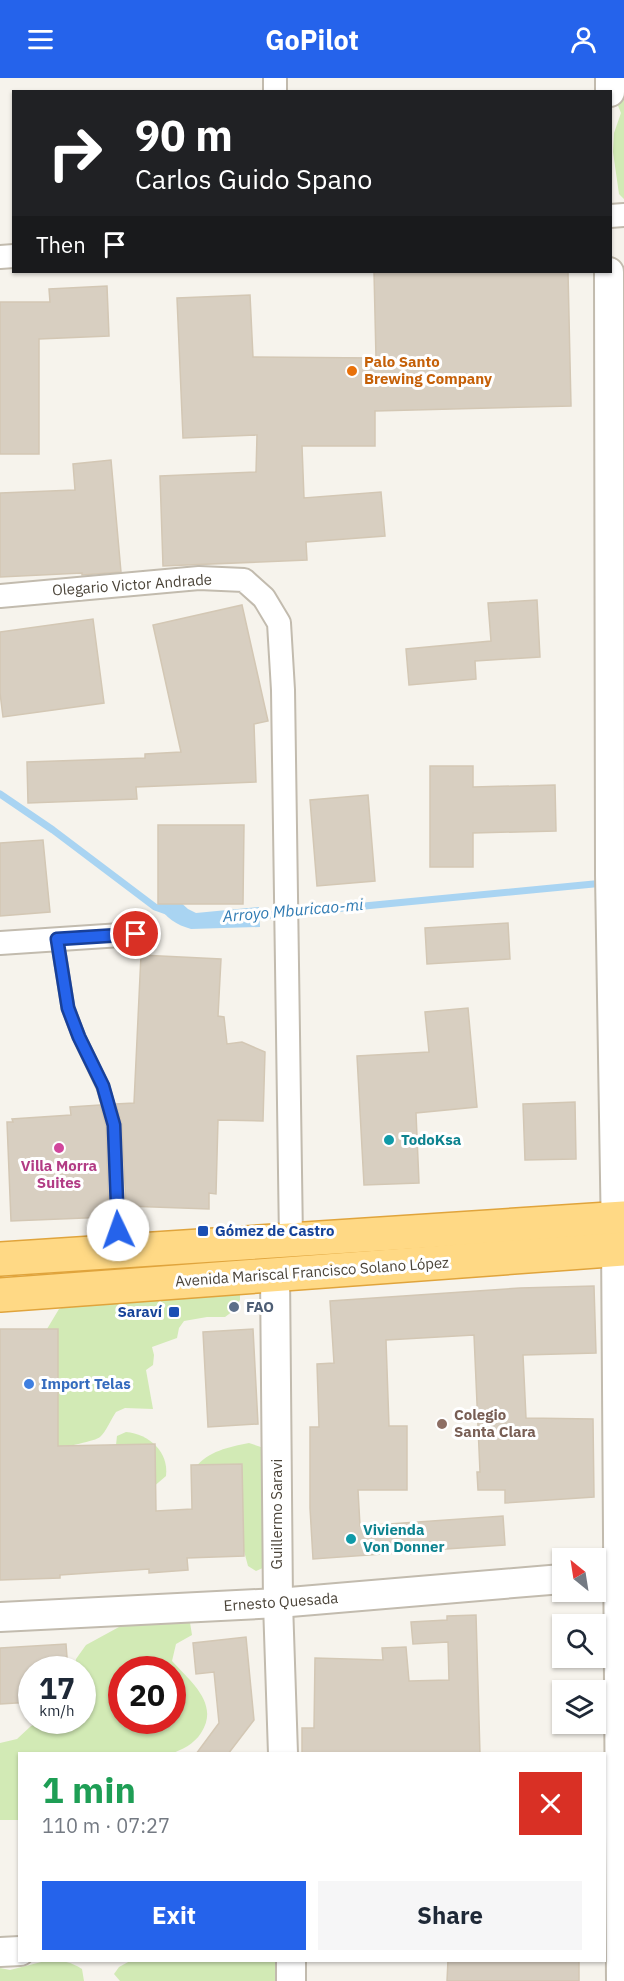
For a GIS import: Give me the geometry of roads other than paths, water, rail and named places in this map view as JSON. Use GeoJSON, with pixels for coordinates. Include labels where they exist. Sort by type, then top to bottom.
{"type":"FeatureCollection","features":[{"type":"Feature","properties":{"kind":"highway"},"geometry":{"type":"LineString","coordinates":[[0,1259],[291,1240],[620,1233]]}},
{"type":"Feature","properties":{"kind":"highway","name":"Avenida Mariscal Francisco Solano López"},"geometry":{"type":"LineString","coordinates":[[0,1295],[275,1274],[620,1233]]}},
{"type":"Feature","properties":{"kind":"street"},"geometry":{"type":"LineString","coordinates":[[609,273],[617,540],[610,874],[620,1233],[612,1575],[617,1897],[621,1981]]}},
{"type":"Feature","properties":{"kind":"street","name":"Olegario Victor Andrade"},"geometry":{"type":"LineString","coordinates":[[0,596],[199,578],[244,580],[264,598],[279,623],[283,690],[291,1240]]}},
{"type":"Feature","properties":{"kind":"street"},"geometry":{"type":"LineString","coordinates":[[0,943],[136,934]]}},
{"type":"Feature","properties":{"kind":"street","name":"Guillermo Saravi"},"geometry":{"type":"LineString","coordinates":[[275,1274],[278,1603],[283,1752]]}},
{"type":"Feature","properties":{"kind":"street","name":"Ernesto Quesada"},"geometry":{"type":"LineString","coordinates":[[0,1617],[278,1603],[552,1580]]}},
{"type":"Feature","properties":{"kind":"street"},"geometry":{"type":"LineString","coordinates":[[0,1952],[18,1951]]}},
{"type":"Feature","properties":{"kind":"street"},"geometry":{"type":"LineString","coordinates":[[291,1962],[291,1981]]}},
{"type":"Feature","properties":{"kind":"lane"},"geometry":{"type":"LineString","coordinates":[[57,939],[68,1008],[79,1037],[103,1086],[114,1125],[119,1251]]}},
{"type":"Feature","properties":{"kind":"water"},"geometry":{"type":"Polygon","coordinates":[[[178,900],[196,913],[259,907],[260,927],[191,929],[168,917],[158,904],[178,900]]]}},
{"type":"Feature","properties":{"kind":"waterway","name":"Arroyo Mburicao-mi"},"geometry":{"type":"LineString","coordinates":[[0,794],[53,830],[155,907],[169,912]]}},
{"type":"Feature","properties":{"kind":"waterway","name":"Arroyo Mburicao-mi"},"geometry":{"type":"LineString","coordinates":[[250,917],[604,883]]}},
{"type":"Feature","properties":{"kind":"place","name":"Palo Santo Brewing Company"},"geometry":{"type":"Point","coordinates":[352,371]}},
{"type":"Feature","properties":{"kind":"place","name":"TodoKsa"},"geometry":{"type":"Point","coordinates":[389,1140]}},
{"type":"Feature","properties":{"kind":"place","name":"Villa Morra Suites"},"geometry":{"type":"Point","coordinates":[59,1148]}},
{"type":"Feature","properties":{"kind":"place","name":"Gómez de Castro"},"geometry":{"type":"Point","coordinates":[203,1231]}},
{"type":"Feature","properties":{"kind":"place","name":"FAO"},"geometry":{"type":"Point","coordinates":[234,1307]}},
{"type":"Feature","properties":{"kind":"place","name":"Saraví"},"geometry":{"type":"Point","coordinates":[174,1312]}},
{"type":"Feature","properties":{"kind":"place","name":"Import Telas"},"geometry":{"type":"Point","coordinates":[29,1384]}},
{"type":"Feature","properties":{"kind":"place","name":"Colegio Santa Clara"},"geometry":{"type":"Point","coordinates":[442,1424]}},
{"type":"Feature","properties":{"kind":"place","name":"Vivienda Von Donner"},"geometry":{"type":"Point","coordinates":[351,1539]}}]}
